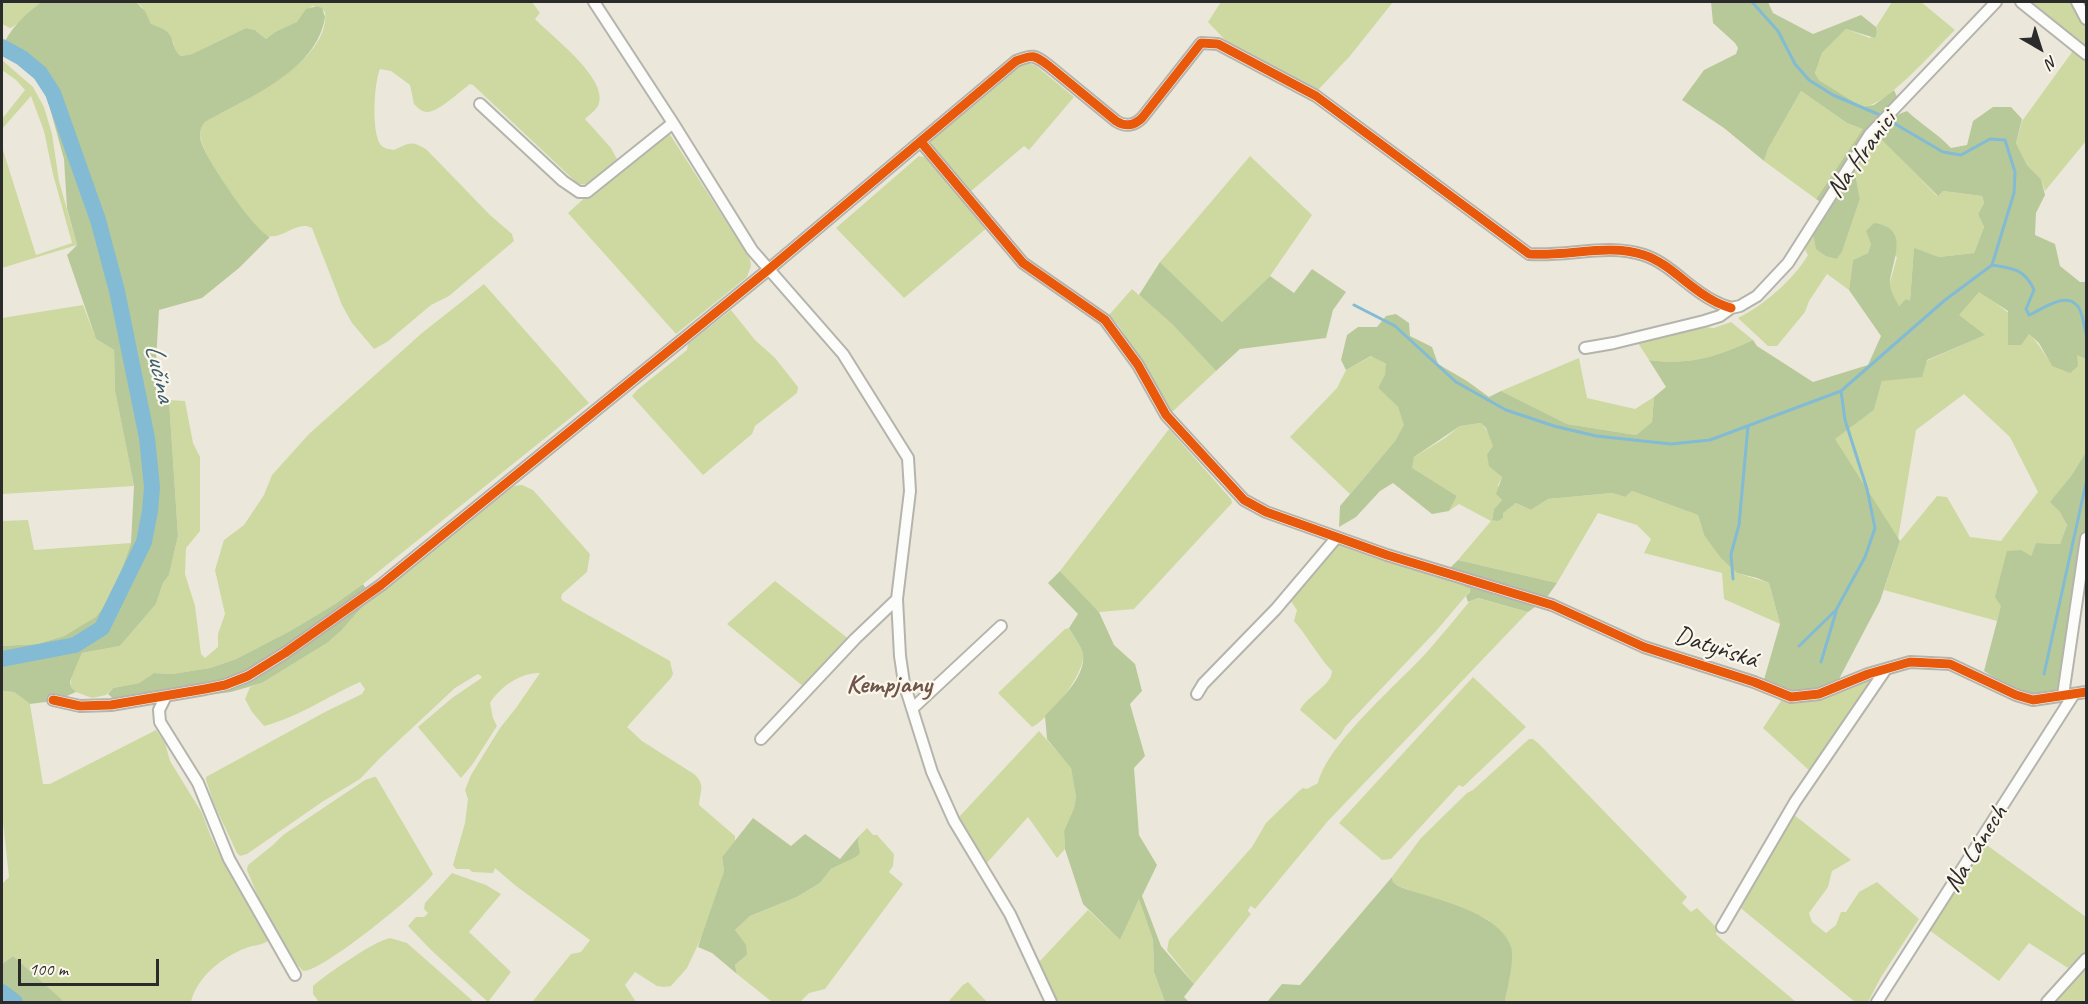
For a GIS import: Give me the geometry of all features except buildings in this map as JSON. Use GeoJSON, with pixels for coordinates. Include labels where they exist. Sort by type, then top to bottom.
{"type":"FeatureCollection","features":[{"type":"Feature","properties":{"kind":"street"},"geometry":{"type":"LineString","coordinates":[[594,2],[747,242],[768,270],[843,354],[908,458],[910,491],[897,600],[902,671],[932,772],[954,821],[1010,914],[1051,1002]]}},
{"type":"Feature","properties":{"kind":"street","name":"Na Hranici"},"geometry":{"type":"LineString","coordinates":[[1585,348],[1704,321],[1720,316],[1731,308],[1757,297],[1784,268],[1812,228],[1870,134],[1996,2]]}},
{"type":"Feature","properties":{"kind":"street"},"geometry":{"type":"LineString","coordinates":[[2021,2],[2086,54]]}},
{"type":"Feature","properties":{"kind":"street"},"geometry":{"type":"LineString","coordinates":[[2077,2],[2086,19]]}},
{"type":"Feature","properties":{"kind":"street"},"geometry":{"type":"LineString","coordinates":[[53,700],[80,706],[111,705],[225,685],[248,676],[285,653],[381,585],[768,270],[1016,61],[1030,55],[1049,66],[1116,121],[1131,125],[1142,118],[1202,44],[1218,45],[1316,96],[1530,254],[1626,250],[1647,256],[1713,301],[1731,308]]}},
{"type":"Feature","properties":{"kind":"street"},"geometry":{"type":"LineString","coordinates":[[480,104],[563,181],[579,192],[587,192],[673,123]]}},
{"type":"Feature","properties":{"kind":"street","name":"Datyňská"},"geometry":{"type":"LineString","coordinates":[[921,142],[1023,263],[1105,320],[1138,365],[1166,415],[1244,500],[1266,512],[1387,555],[1552,605],[1644,647],[1754,682],[1791,698],[1819,694],[1868,674],[1910,662],[1950,664],[2016,695],[2034,700],[2086,692]]}},
{"type":"Feature","properties":{"kind":"street"},"geometry":{"type":"LineString","coordinates":[[1197,694],[1203,684],[1276,609],[1337,537]]}},
{"type":"Feature","properties":{"kind":"street"},"geometry":{"type":"LineString","coordinates":[[2068,695],[2086,538]]}},
{"type":"Feature","properties":{"kind":"street"},"geometry":{"type":"LineString","coordinates":[[761,740],[838,656],[897,600]]}},
{"type":"Feature","properties":{"kind":"street"},"geometry":{"type":"LineString","coordinates":[[913,708],[1001,626]]}},
{"type":"Feature","properties":{"kind":"street"},"geometry":{"type":"LineString","coordinates":[[1722,927],[1796,802],[1886,669]]}},
{"type":"Feature","properties":{"kind":"street","name":"Na Lánech"},"geometry":{"type":"LineString","coordinates":[[1877,1002],[2068,695]]}},
{"type":"Feature","properties":{"kind":"street"},"geometry":{"type":"LineString","coordinates":[[166,696],[159,710],[160,722],[198,783],[229,859],[295,975]]}},
{"type":"Feature","properties":{"kind":"street"},"geometry":{"type":"LineString","coordinates":[[2047,1002],[2086,959]]}},
{"type":"Feature","properties":{"kind":"green space"},"geometry":{"type":"Polygon","coordinates":[[[2,2],[41,2],[10,28],[2,24],[2,2]]]}},
{"type":"Feature","properties":{"kind":"green space"},"geometry":{"type":"Polygon","coordinates":[[[41,2],[136,2],[145,11],[151,24],[167,32],[181,56],[192,54],[246,28],[255,30],[266,39],[275,32],[297,22],[306,9],[317,6],[322,8],[325,17],[319,36],[309,53],[295,68],[278,81],[205,122],[201,130],[202,144],[222,179],[253,222],[270,237],[239,268],[202,298],[159,310],[155,378],[157,399],[169,400],[178,536],[169,575],[163,583],[156,604],[120,646],[82,653],[70,682],[76,692],[67,696],[47,696],[46,702],[30,704],[14,692],[2,691],[2,646],[37,644],[64,636],[96,617],[113,594],[131,543],[134,486],[115,391],[114,350],[96,339],[67,255],[77,245],[67,208],[64,159],[43,83],[2,48],[23,17],[41,2]]]}},
{"type":"Feature","properties":{"kind":"green space"},"geometry":{"type":"Polygon","coordinates":[[[136,2],[532,2],[540,13],[535,19],[577,59],[596,84],[600,95],[598,106],[585,119],[611,148],[617,159],[605,173],[589,183],[578,184],[473,85],[470,84],[437,109],[425,112],[414,104],[410,85],[391,71],[380,69],[374,108],[376,130],[381,145],[394,150],[407,144],[414,144],[427,150],[490,215],[512,234],[514,241],[449,296],[431,305],[387,342],[374,349],[352,323],[342,305],[312,228],[301,226],[277,236],[265,235],[219,176],[204,150],[200,135],[205,122],[260,92],[299,64],[314,47],[323,30],[325,12],[317,6],[312,6],[298,22],[275,32],[266,39],[255,30],[246,28],[192,54],[181,56],[175,51],[173,41],[151,24],[142,7],[136,2]]]}},
{"type":"Feature","properties":{"kind":"green space"},"geometry":{"type":"Polygon","coordinates":[[[1221,2],[1393,2],[1350,56],[1318,90],[1228,43],[1208,22],[1221,2]]]}},
{"type":"Feature","properties":{"kind":"green space"},"geometry":{"type":"Polygon","coordinates":[[[1711,2],[1768,2],[1773,13],[1813,34],[1861,15],[1876,27],[1875,38],[1846,29],[1822,53],[1815,73],[1819,80],[1862,107],[1874,105],[1894,90],[1898,99],[1823,204],[1816,199],[1863,129],[1847,123],[1801,91],[1768,149],[1764,161],[1724,128],[1682,100],[1704,70],[1736,54],[1738,48],[1713,23],[1711,2]]]}},
{"type":"Feature","properties":{"kind":"green space"},"geometry":{"type":"Polygon","coordinates":[[[1892,2],[1921,2],[1955,30],[1884,98],[1862,107],[1819,80],[1815,73],[1822,53],[1846,29],[1870,38],[1877,32],[1876,27],[1892,2]]]}},
{"type":"Feature","properties":{"kind":"green space"},"geometry":{"type":"Polygon","coordinates":[[[2026,2],[2071,2],[2086,28],[2086,51],[2026,2]]]}},
{"type":"Feature","properties":{"kind":"green space"},"geometry":{"type":"Polygon","coordinates":[[[2075,48],[2086,59],[2086,141],[2045,191],[2041,179],[2027,165],[2016,143],[2022,121],[2075,48]]]}},
{"type":"Feature","properties":{"kind":"green space"},"geometry":{"type":"Polygon","coordinates":[[[2,60],[33,87],[44,107],[52,134],[59,181],[77,245],[2,268],[2,147],[36,255],[72,243],[44,131],[31,96],[2,129],[2,119],[25,90],[2,70],[2,60]]]}},
{"type":"Feature","properties":{"kind":"green space"},"geometry":{"type":"Polygon","coordinates":[[[1026,63],[1035,65],[1074,97],[1029,150],[1024,146],[970,192],[932,147],[931,141],[1009,72],[1026,63]]]}},
{"type":"Feature","properties":{"kind":"green space"},"geometry":{"type":"Polygon","coordinates":[[[1801,91],[1847,123],[1864,129],[1816,199],[1764,161],[1768,149],[1801,91]]]}},
{"type":"Feature","properties":{"kind":"green space"},"geometry":{"type":"Polygon","coordinates":[[[1993,107],[2011,107],[2022,119],[2016,143],[2027,165],[2041,179],[2045,195],[2036,213],[2035,235],[2055,244],[2060,266],[2080,282],[2086,282],[2086,359],[2077,355],[2078,366],[2070,373],[2052,366],[2039,343],[2029,334],[2021,345],[2008,345],[2008,311],[1979,292],[1959,315],[1985,335],[1927,360],[1922,377],[1882,381],[1874,410],[1835,439],[1900,541],[1880,601],[1838,681],[1817,689],[1790,692],[1763,683],[1780,624],[1769,583],[1737,573],[1721,558],[1704,535],[1698,515],[1632,491],[1625,497],[1612,493],[1548,499],[1531,510],[1516,503],[1503,513],[1503,518],[1498,521],[1492,520],[1494,509],[1502,500],[1496,494],[1502,477],[1489,466],[1487,455],[1493,446],[1486,428],[1481,423],[1460,426],[1414,457],[1412,468],[1457,496],[1449,511],[1432,514],[1393,483],[1380,491],[1356,517],[1339,527],[1340,506],[1395,441],[1404,425],[1398,407],[1378,388],[1385,374],[1386,364],[1371,356],[1346,370],[1341,360],[1347,335],[1358,327],[1377,327],[1386,316],[1396,314],[1409,323],[1410,336],[1432,347],[1438,364],[1489,397],[1501,391],[1567,424],[1636,435],[1652,422],[1654,397],[1666,387],[1649,360],[1690,361],[1728,351],[1753,340],[1757,346],[1813,382],[1868,365],[1881,336],[1849,290],[1853,260],[1868,253],[1871,244],[1866,231],[1874,223],[1886,226],[1893,232],[1897,247],[1890,284],[1899,306],[1906,299],[1910,301],[1914,248],[1939,257],[1974,253],[1984,227],[1978,214],[1984,203],[1982,196],[1943,191],[1938,196],[1882,140],[1885,129],[1893,118],[1907,111],[1951,148],[1967,145],[1973,121],[1993,107]]]}},
{"type":"Feature","properties":{"kind":"green space"},"geometry":{"type":"Polygon","coordinates":[[[1884,128],[1883,140],[1937,196],[1943,191],[1982,196],[1984,203],[1978,214],[1984,227],[1974,253],[1939,257],[1914,249],[1910,301],[1898,306],[1889,286],[1897,257],[1871,244],[1868,253],[1853,260],[1849,290],[1827,274],[1809,301],[1805,312],[1777,346],[1768,346],[1738,318],[1767,299],[1795,273],[1808,255],[1805,250],[1813,233],[1837,259],[1842,252],[1860,199],[1854,168],[1884,128]]]}},
{"type":"Feature","properties":{"kind":"green space"},"geometry":{"type":"Polygon","coordinates":[[[669,133],[750,259],[751,266],[747,277],[676,334],[568,213],[601,183],[669,133]]]}},
{"type":"Feature","properties":{"kind":"green space"},"geometry":{"type":"Polygon","coordinates":[[[919,156],[929,158],[988,227],[904,298],[836,228],[919,156]]]}},
{"type":"Feature","properties":{"kind":"green space"},"geometry":{"type":"Polygon","coordinates":[[[1250,156],[1312,215],[1270,276],[1222,322],[1160,262],[1250,156]]]}},
{"type":"Feature","properties":{"kind":"green space"},"geometry":{"type":"Polygon","coordinates":[[[1854,168],[1860,199],[1842,252],[1837,259],[1826,256],[1816,249],[1813,233],[1854,168]]]}},
{"type":"Feature","properties":{"kind":"green space"},"geometry":{"type":"Polygon","coordinates":[[[1160,262],[1222,322],[1270,276],[1294,293],[1312,269],[1346,292],[1333,310],[1326,338],[1240,349],[1216,371],[1172,324],[1139,295],[1160,262]]]}},
{"type":"Feature","properties":{"kind":"green space"},"geometry":{"type":"Polygon","coordinates":[[[484,284],[589,403],[363,584],[290,631],[236,659],[210,668],[172,674],[154,673],[139,683],[113,688],[106,695],[92,698],[76,692],[71,687],[73,674],[82,653],[120,646],[156,604],[163,583],[169,575],[178,536],[169,400],[185,401],[193,443],[200,457],[200,531],[186,548],[185,574],[195,606],[201,654],[205,658],[218,647],[218,634],[225,614],[215,570],[224,540],[244,525],[264,495],[272,475],[309,434],[422,333],[484,284]]]}},
{"type":"Feature","properties":{"kind":"green space"},"geometry":{"type":"Polygon","coordinates":[[[1132,289],[1172,324],[1216,371],[1171,413],[1119,326],[1109,315],[1132,289]]]}},
{"type":"Feature","properties":{"kind":"green space"},"geometry":{"type":"Polygon","coordinates":[[[1979,291],[2001,307],[2029,333],[2052,366],[2077,354],[2086,359],[2086,452],[2051,502],[2067,525],[2060,544],[2036,543],[1997,621],[1884,590],[1900,541],[1937,496],[1947,497],[1970,537],[2001,541],[2038,492],[2010,437],[1964,394],[1916,430],[1898,539],[1834,439],[1874,410],[1882,381],[1984,335],[1958,315],[1979,291]]]}},
{"type":"Feature","properties":{"kind":"green space"},"geometry":{"type":"Polygon","coordinates":[[[83,305],[96,339],[114,350],[115,391],[134,486],[2,494],[2,318],[83,305]]]}},
{"type":"Feature","properties":{"kind":"green space"},"geometry":{"type":"Polygon","coordinates":[[[731,310],[755,340],[775,358],[798,387],[797,393],[755,426],[752,434],[703,475],[632,396],[687,350],[688,344],[731,310]]]}},
{"type":"Feature","properties":{"kind":"green space"},"geometry":{"type":"Polygon","coordinates":[[[1731,322],[1753,340],[1728,351],[1690,361],[1649,360],[1638,343],[1702,327],[1714,328],[1731,322]]]}},
{"type":"Feature","properties":{"kind":"green space"},"geometry":{"type":"Polygon","coordinates":[[[1372,356],[1387,365],[1378,388],[1398,407],[1405,425],[1395,441],[1350,494],[1290,437],[1337,388],[1346,370],[1372,356]]]}},
{"type":"Feature","properties":{"kind":"green space"},"geometry":{"type":"Polygon","coordinates":[[[1579,358],[1587,398],[1635,409],[1654,397],[1652,422],[1636,435],[1567,424],[1501,391],[1579,358]]]}},
{"type":"Feature","properties":{"kind":"green space"},"geometry":{"type":"Polygon","coordinates":[[[1481,423],[1492,441],[1502,477],[1498,485],[1502,500],[1494,509],[1492,520],[1516,503],[1531,510],[1548,499],[1612,493],[1625,497],[1632,491],[1698,515],[1704,535],[1737,573],[1769,583],[1780,624],[1724,599],[1722,573],[1644,553],[1651,539],[1637,525],[1598,513],[1557,583],[1458,560],[1491,521],[1459,504],[1449,511],[1457,496],[1411,468],[1414,457],[1460,426],[1481,423]]]}},
{"type":"Feature","properties":{"kind":"green space"},"geometry":{"type":"Polygon","coordinates":[[[1169,429],[1231,499],[1232,503],[1134,609],[1099,612],[1060,571],[1169,429]]]}},
{"type":"Feature","properties":{"kind":"green space"},"geometry":{"type":"Polygon","coordinates":[[[2086,452],[2086,538],[2063,695],[2023,695],[1984,671],[2001,606],[1995,597],[2007,551],[2021,550],[2031,556],[2036,543],[2060,544],[2067,525],[2059,511],[2050,502],[2071,476],[2086,452]]]}},
{"type":"Feature","properties":{"kind":"green space"},"geometry":{"type":"Polygon","coordinates":[[[522,485],[533,490],[590,554],[587,572],[562,594],[563,601],[670,661],[673,674],[671,678],[627,727],[642,741],[698,778],[701,785],[699,805],[735,836],[735,841],[722,857],[724,871],[705,930],[687,968],[671,986],[664,987],[657,986],[635,972],[625,985],[636,1002],[532,1002],[571,954],[581,952],[590,940],[495,868],[493,873],[472,872],[469,869],[456,869],[453,865],[465,823],[468,799],[465,790],[471,775],[500,728],[540,673],[518,678],[494,697],[490,703],[497,726],[461,778],[418,727],[452,698],[480,679],[482,677],[478,674],[455,688],[360,779],[322,802],[247,854],[240,856],[237,853],[214,804],[206,780],[206,777],[362,694],[365,689],[360,682],[301,712],[264,726],[245,699],[250,687],[262,683],[327,643],[341,631],[371,597],[490,503],[514,486],[522,485]]]}},
{"type":"Feature","properties":{"kind":"green space"},"geometry":{"type":"Polygon","coordinates":[[[28,520],[34,550],[131,543],[113,594],[96,618],[64,636],[37,644],[2,646],[2,521],[28,520]]]}},
{"type":"Feature","properties":{"kind":"green space"},"geometry":{"type":"Polygon","coordinates":[[[1338,543],[1418,567],[1469,588],[1470,591],[1335,740],[1300,710],[1324,686],[1332,671],[1294,621],[1297,610],[1290,600],[1338,543]]]}},
{"type":"Feature","properties":{"kind":"green space"},"geometry":{"type":"Polygon","coordinates":[[[1458,560],[1557,583],[1545,600],[1528,612],[1478,598],[1468,602],[1466,596],[1470,589],[1448,579],[1447,571],[1458,560]]]}},
{"type":"Feature","properties":{"kind":"green space"},"geometry":{"type":"Polygon","coordinates":[[[1060,571],[1099,612],[1114,645],[1135,664],[1142,691],[1130,704],[1145,756],[1134,768],[1139,835],[1157,865],[1142,896],[1161,946],[1194,984],[1184,997],[1189,1002],[1165,1002],[1154,972],[1153,940],[1139,899],[1120,940],[1083,904],[1065,849],[1064,831],[1076,797],[1071,768],[1047,739],[1045,716],[1076,680],[1083,663],[1083,654],[1069,628],[1078,614],[1048,583],[1060,571]]]}},
{"type":"Feature","properties":{"kind":"green space"},"geometry":{"type":"Polygon","coordinates":[[[775,581],[850,640],[804,687],[727,624],[775,581]]]}},
{"type":"Feature","properties":{"kind":"green space"},"geometry":{"type":"Polygon","coordinates":[[[363,584],[371,597],[341,631],[327,643],[262,683],[231,692],[170,700],[117,702],[108,694],[113,688],[139,683],[154,673],[172,674],[210,668],[236,659],[290,631],[363,584]]]}},
{"type":"Feature","properties":{"kind":"green space"},"geometry":{"type":"Polygon","coordinates":[[[1477,598],[1528,612],[1328,821],[1255,909],[1251,906],[1249,908],[1248,911],[1251,914],[1194,984],[1167,950],[1169,940],[1252,847],[1266,823],[1299,791],[1318,783],[1324,767],[1349,733],[1427,652],[1469,602],[1477,598]]]}},
{"type":"Feature","properties":{"kind":"green space"},"geometry":{"type":"Polygon","coordinates":[[[1069,628],[1083,654],[1079,672],[1056,706],[1032,727],[998,693],[1065,629],[1069,628]]]}},
{"type":"Feature","properties":{"kind":"green space"},"geometry":{"type":"Polygon","coordinates":[[[1473,677],[1526,727],[1463,787],[1459,785],[1391,859],[1382,860],[1339,823],[1473,677]]]}},
{"type":"Feature","properties":{"kind":"green space"},"geometry":{"type":"Polygon","coordinates":[[[1863,678],[1875,679],[1811,772],[1763,728],[1783,698],[1863,678]]]}},
{"type":"Feature","properties":{"kind":"green space"},"geometry":{"type":"Polygon","coordinates":[[[2,691],[14,692],[30,704],[43,784],[50,784],[156,730],[165,743],[170,761],[202,813],[211,837],[230,874],[268,941],[237,952],[220,962],[199,984],[191,1002],[63,1002],[13,956],[2,964],[2,884],[9,877],[2,813],[2,691]]]}},
{"type":"Feature","properties":{"kind":"green space"},"geometry":{"type":"Polygon","coordinates":[[[1039,731],[1071,767],[1076,797],[1064,831],[1065,849],[1057,858],[1028,817],[985,865],[959,817],[1039,731]]]}},
{"type":"Feature","properties":{"kind":"green space"},"geometry":{"type":"Polygon","coordinates":[[[1529,739],[1539,744],[1687,897],[1682,903],[1691,912],[1697,908],[1718,929],[1716,934],[1721,939],[1796,1002],[1505,1002],[1511,957],[1510,947],[1488,920],[1398,886],[1393,882],[1392,877],[1421,838],[1467,793],[1529,739]]]}},
{"type":"Feature","properties":{"kind":"green space"},"geometry":{"type":"Polygon","coordinates":[[[374,777],[433,874],[391,913],[349,946],[313,968],[303,971],[295,962],[261,904],[247,870],[248,865],[283,835],[365,780],[374,777]]]}},
{"type":"Feature","properties":{"kind":"green space"},"geometry":{"type":"Polygon","coordinates":[[[1793,814],[1851,860],[1832,871],[1828,887],[1809,913],[1812,922],[1826,933],[1836,925],[1841,912],[1846,912],[1859,892],[1877,882],[1919,919],[1881,977],[1868,1002],[1855,1002],[1737,905],[1756,880],[1793,814]]]}},
{"type":"Feature","properties":{"kind":"green space"},"geometry":{"type":"Polygon","coordinates":[[[753,818],[791,846],[805,834],[840,859],[859,836],[860,853],[831,869],[820,883],[797,897],[750,916],[735,930],[746,945],[747,955],[735,965],[737,974],[712,953],[698,947],[724,871],[722,857],[753,818]]]}},
{"type":"Feature","properties":{"kind":"green space"},"geometry":{"type":"Polygon","coordinates":[[[867,828],[873,835],[877,835],[894,854],[893,866],[889,872],[903,884],[825,989],[809,993],[800,1002],[772,1002],[737,974],[735,965],[747,955],[735,930],[750,916],[797,897],[820,883],[831,869],[856,857],[859,836],[867,828]]]}},
{"type":"Feature","properties":{"kind":"green space"},"geometry":{"type":"Polygon","coordinates":[[[1984,843],[2086,917],[2086,952],[2068,968],[2029,943],[1999,981],[1929,930],[1984,843]]]}},
{"type":"Feature","properties":{"kind":"green space"},"geometry":{"type":"Polygon","coordinates":[[[452,873],[486,885],[501,894],[469,932],[511,972],[488,1002],[408,926],[416,917],[424,917],[428,913],[424,909],[425,903],[452,873]]]}},
{"type":"Feature","properties":{"kind":"green space"},"geometry":{"type":"Polygon","coordinates":[[[1392,877],[1393,882],[1398,886],[1462,907],[1493,924],[1504,934],[1512,953],[1505,1002],[1267,1002],[1282,984],[1300,985],[1392,877]]]}},
{"type":"Feature","properties":{"kind":"green space"},"geometry":{"type":"Polygon","coordinates":[[[1139,898],[1153,940],[1154,972],[1165,1002],[1056,1002],[1039,962],[1088,910],[1120,940],[1139,898]]]}},
{"type":"Feature","properties":{"kind":"green space"},"geometry":{"type":"Polygon","coordinates":[[[390,938],[407,943],[474,1002],[319,1002],[313,994],[313,986],[362,951],[390,938]]]}},
{"type":"Feature","properties":{"kind":"green space"},"geometry":{"type":"Polygon","coordinates":[[[13,956],[63,1002],[2,1002],[2,964],[13,956]]]}},
{"type":"Feature","properties":{"kind":"green space"},"geometry":{"type":"Polygon","coordinates":[[[2084,970],[2086,972],[2086,1002],[2059,1002],[2056,999],[2084,970]]]}},
{"type":"Feature","properties":{"kind":"green space"},"geometry":{"type":"Polygon","coordinates":[[[968,982],[987,1002],[948,1002],[963,985],[968,982]]]}},
{"type":"Feature","properties":{"kind":"waterway"},"geometry":{"type":"LineString","coordinates":[[1752,2],[1778,31],[1795,64],[1809,80],[1833,95],[1880,115],[1943,152],[1961,155],[1990,139],[2005,140],[2015,172],[2014,193],[1992,265],[2017,271],[2030,283],[2034,290],[2026,309],[2029,315],[2056,302],[2070,301],[2080,310],[2086,333]]}},
{"type":"Feature","properties":{"kind":"waterway","name":"Lučina"},"geometry":{"type":"LineString","coordinates":[[2,47],[22,58],[40,73],[53,93],[98,220],[117,291],[147,438],[152,487],[144,542],[102,628],[75,645],[2,659]]}},
{"type":"Feature","properties":{"kind":"waterway"},"geometry":{"type":"LineString","coordinates":[[1354,305],[1395,326],[1456,382],[1506,410],[1554,426],[1596,436],[1671,444],[1710,440],[1841,391],[1945,300],[1992,265]]}},
{"type":"Feature","properties":{"kind":"waterway"},"geometry":{"type":"LineString","coordinates":[[1799,646],[1836,610],[1865,557],[1875,528],[1867,489],[1845,420],[1841,391]]}},
{"type":"Feature","properties":{"kind":"waterway"},"geometry":{"type":"LineString","coordinates":[[1733,579],[1731,554],[1739,525],[1748,426]]}},
{"type":"Feature","properties":{"kind":"waterway"},"geometry":{"type":"LineString","coordinates":[[2044,674],[2086,483]]}},
{"type":"Feature","properties":{"kind":"waterway"},"geometry":{"type":"LineString","coordinates":[[1821,662],[1836,612]]}},
{"type":"Feature","properties":{"kind":"waterway","name":"Lučina"},"geometry":{"type":"LineString","coordinates":[[2,992],[15,1002]]}},
{"type":"Feature","properties":{"kind":"cycle path"},"geometry":{"type":"LineString","coordinates":[[53,700],[80,706],[111,705],[225,685],[248,676],[285,653],[381,585],[768,270],[1016,61],[1026,57],[1040,60],[1116,121],[1129,125],[1142,118],[1201,43],[1218,44],[1316,96],[1529,254],[1616,250],[1644,255],[1663,264],[1705,296],[1731,308]]}},
{"type":"Feature","properties":{"kind":"cycle path"},"geometry":{"type":"LineString","coordinates":[[921,142],[1023,263],[1105,320],[1138,365],[1166,415],[1244,500],[1266,512],[1387,555],[1552,605],[1644,647],[1754,682],[1791,697],[1819,694],[1868,674],[1910,662],[1950,664],[2016,695],[2033,700],[2086,692]]}},
{"type":"Feature","properties":{"kind":"district","name":"Kempjany"},"geometry":{"type":"Point","coordinates":[889,685]}}]}
